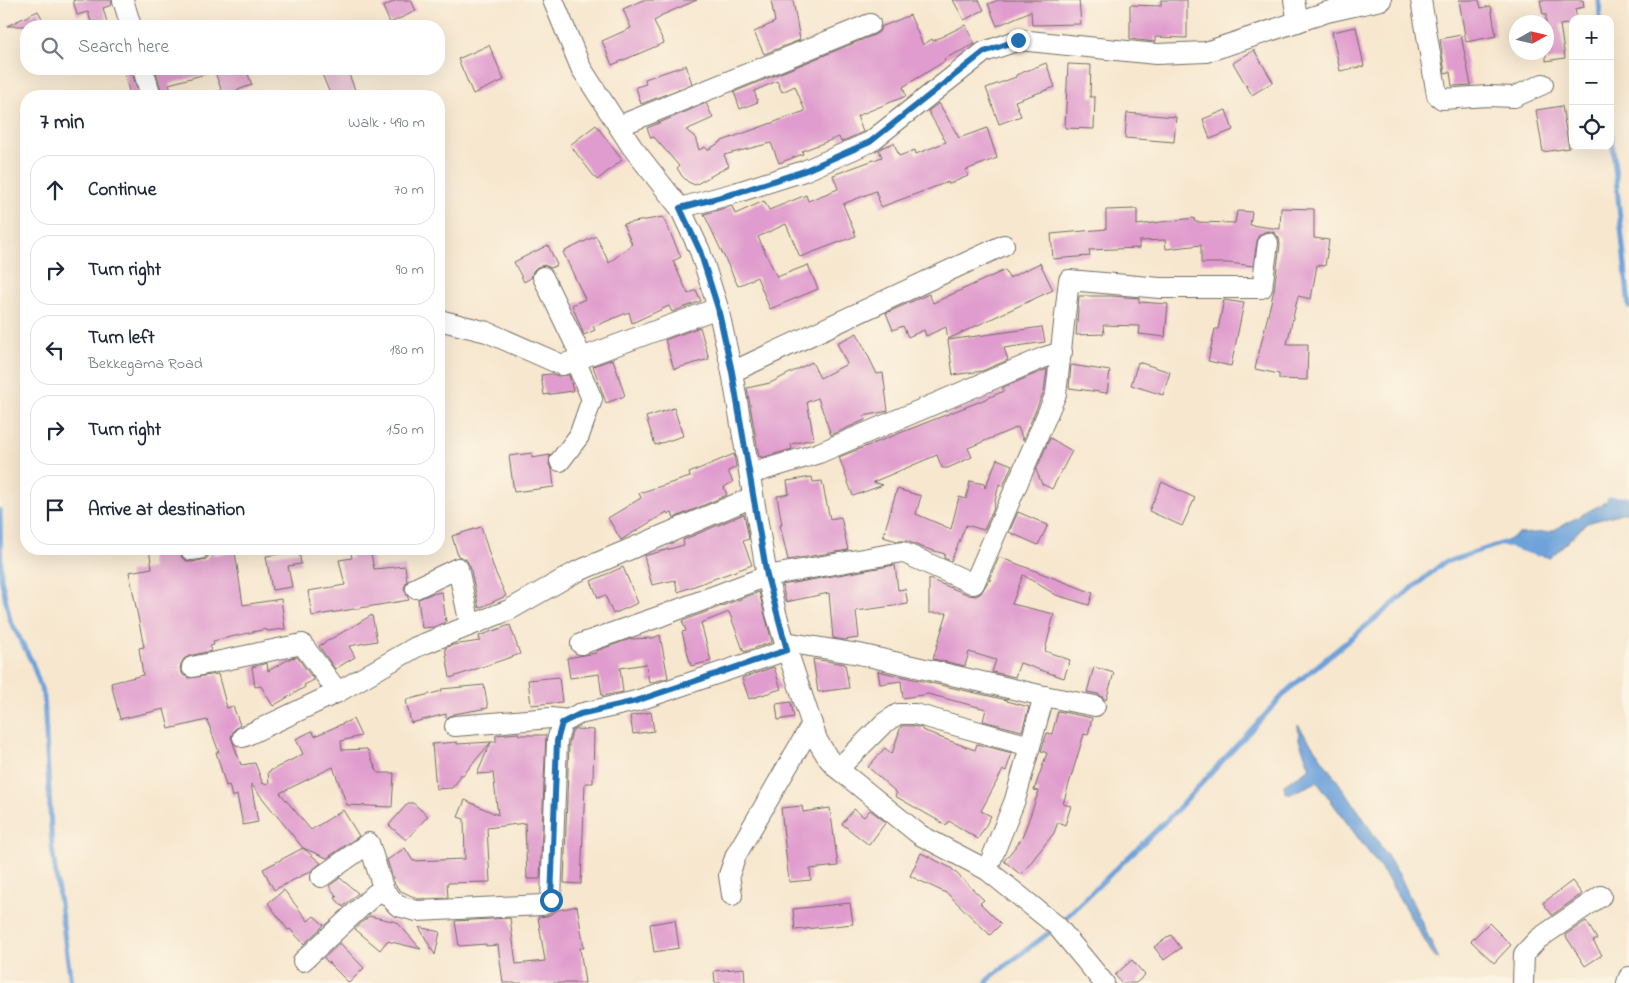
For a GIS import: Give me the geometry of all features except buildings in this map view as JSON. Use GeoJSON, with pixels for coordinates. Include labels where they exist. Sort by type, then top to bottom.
{"type":"FeatureCollection","features":[{"type":"Feature","properties":{"kind":"street"},"geometry":{"type":"LineString","coordinates":[[123,0],[129,20]]}},
{"type":"Feature","properties":{"kind":"street"},"geometry":{"type":"LineString","coordinates":[[552,0],[581,68],[632,147],[680,208],[700,251],[718,308],[732,372],[767,576],[786,646],[817,740],[828,758],[838,769],[920,835],[987,870],[1057,926],[1104,983]]}},
{"type":"Feature","properties":{"kind":"street"},"geometry":{"type":"LineString","coordinates":[[1294,0],[1298,22]]}},
{"type":"Feature","properties":{"kind":"street"},"geometry":{"type":"LineString","coordinates":[[680,208],[736,193],[804,171],[870,142],[984,52],[1018,40],[1156,54],[1206,52],[1328,12],[1381,0]]}},
{"type":"Feature","properties":{"kind":"street"},"geometry":{"type":"LineString","coordinates":[[1421,0],[1437,95],[1442,99],[1488,96],[1514,97],[1543,84]]}},
{"type":"Feature","properties":{"kind":"street"},"geometry":{"type":"LineString","coordinates":[[618,126],[870,24]]}},
{"type":"Feature","properties":{"kind":"street"},"geometry":{"type":"LineString","coordinates":[[145,75],[149,90]]}},
{"type":"Feature","properties":{"kind":"street"},"geometry":{"type":"LineString","coordinates":[[581,644],[767,576],[902,552],[974,584],[1056,394],[1069,280],[1160,288],[1262,288],[1268,243]]}},
{"type":"Feature","properties":{"kind":"street"},"geometry":{"type":"LineString","coordinates":[[732,372],[1004,245]]}},
{"type":"Feature","properties":{"kind":"street"},"geometry":{"type":"LineString","coordinates":[[543,277],[579,359],[592,399],[579,436],[560,461]]}},
{"type":"Feature","properties":{"kind":"street"},"geometry":{"type":"LineString","coordinates":[[445,322],[487,332],[562,365],[718,308]]}},
{"type":"Feature","properties":{"kind":"street"},"geometry":{"type":"LineString","coordinates":[[750,474],[819,453],[1044,357],[1062,352]]}},
{"type":"Feature","properties":{"kind":"street"},"geometry":{"type":"LineString","coordinates":[[243,737],[338,692],[416,647],[509,610],[576,572],[754,497]]}},
{"type":"Feature","properties":{"kind":"street"},"geometry":{"type":"LineString","coordinates":[[416,588],[458,568],[470,625]]}},
{"type":"Feature","properties":{"kind":"street"},"geometry":{"type":"LineString","coordinates":[[192,667],[302,644],[338,692]]}},
{"type":"Feature","properties":{"kind":"street"},"geometry":{"type":"LineString","coordinates":[[320,877],[369,843],[384,891],[398,906],[417,911],[542,905],[551,900],[557,741],[562,723],[580,714],[636,701],[786,646],[859,654],[1095,706]]}},
{"type":"Feature","properties":{"kind":"street"},"geometry":{"type":"LineString","coordinates":[[987,870],[1015,800],[1044,696]]}},
{"type":"Feature","properties":{"kind":"street"},"geometry":{"type":"LineString","coordinates":[[838,769],[884,723],[898,714],[915,714],[1030,746]]}},
{"type":"Feature","properties":{"kind":"street"},"geometry":{"type":"LineString","coordinates":[[455,726],[551,718],[568,720]]}},
{"type":"Feature","properties":{"kind":"street"},"geometry":{"type":"LineString","coordinates":[[732,895],[729,875],[736,855],[812,724]]}},
{"type":"Feature","properties":{"kind":"street"},"geometry":{"type":"LineString","coordinates":[[303,961],[375,894],[384,891]]}},
{"type":"Feature","properties":{"kind":"street"},"geometry":{"type":"LineString","coordinates":[[1523,983],[1524,954],[1538,939],[1602,896]]}},
{"type":"Feature","properties":{"kind":"street"},"geometry":{"type":"LineString","coordinates":[[1627,983],[1629,977]]}},
{"type":"Feature","properties":{"kind":"water"},"geometry":{"type":"Polygon","coordinates":[[[1611,499],[1629,499],[1629,511],[1587,523],[1550,558],[1503,543],[1518,534],[1550,532],[1611,499]]]}},
{"type":"Feature","properties":{"kind":"water"},"geometry":{"type":"Polygon","coordinates":[[[1298,725],[1360,813],[1400,876],[1439,959],[1435,958],[1386,876],[1317,782],[1291,794],[1285,792],[1284,785],[1310,768],[1299,740],[1298,725]]]}},
{"type":"Feature","properties":{"kind":"waterway"},"geometry":{"type":"LineString","coordinates":[[1599,0],[1600,15]]}},
{"type":"Feature","properties":{"kind":"waterway"},"geometry":{"type":"LineString","coordinates":[[1613,150],[1629,307]]}},
{"type":"Feature","properties":{"kind":"waterway"},"geometry":{"type":"LineString","coordinates":[[1609,500],[1629,499]]}},
{"type":"Feature","properties":{"kind":"waterway"},"geometry":{"type":"LineString","coordinates":[[0,510],[1,578],[10,620],[32,662],[44,697],[52,847],[71,983]]}},
{"type":"Feature","properties":{"kind":"waterway"},"geometry":{"type":"LineString","coordinates":[[1060,923],[1175,812],[1289,689],[1443,563],[1503,543],[1538,554],[1542,551]]}},
{"type":"Feature","properties":{"kind":"waterway"},"geometry":{"type":"LineString","coordinates":[[986,983],[993,975],[1054,929]]}},
{"type":"Feature","properties":{"kind":"route"},"geometry":{"type":"LineString","coordinates":[[551,900],[557,741],[562,723],[580,714],[636,701],[787,650],[767,576],[732,372],[718,308],[700,251],[680,208],[736,193],[804,171],[870,142],[984,52],[1018,40]]}}]}
